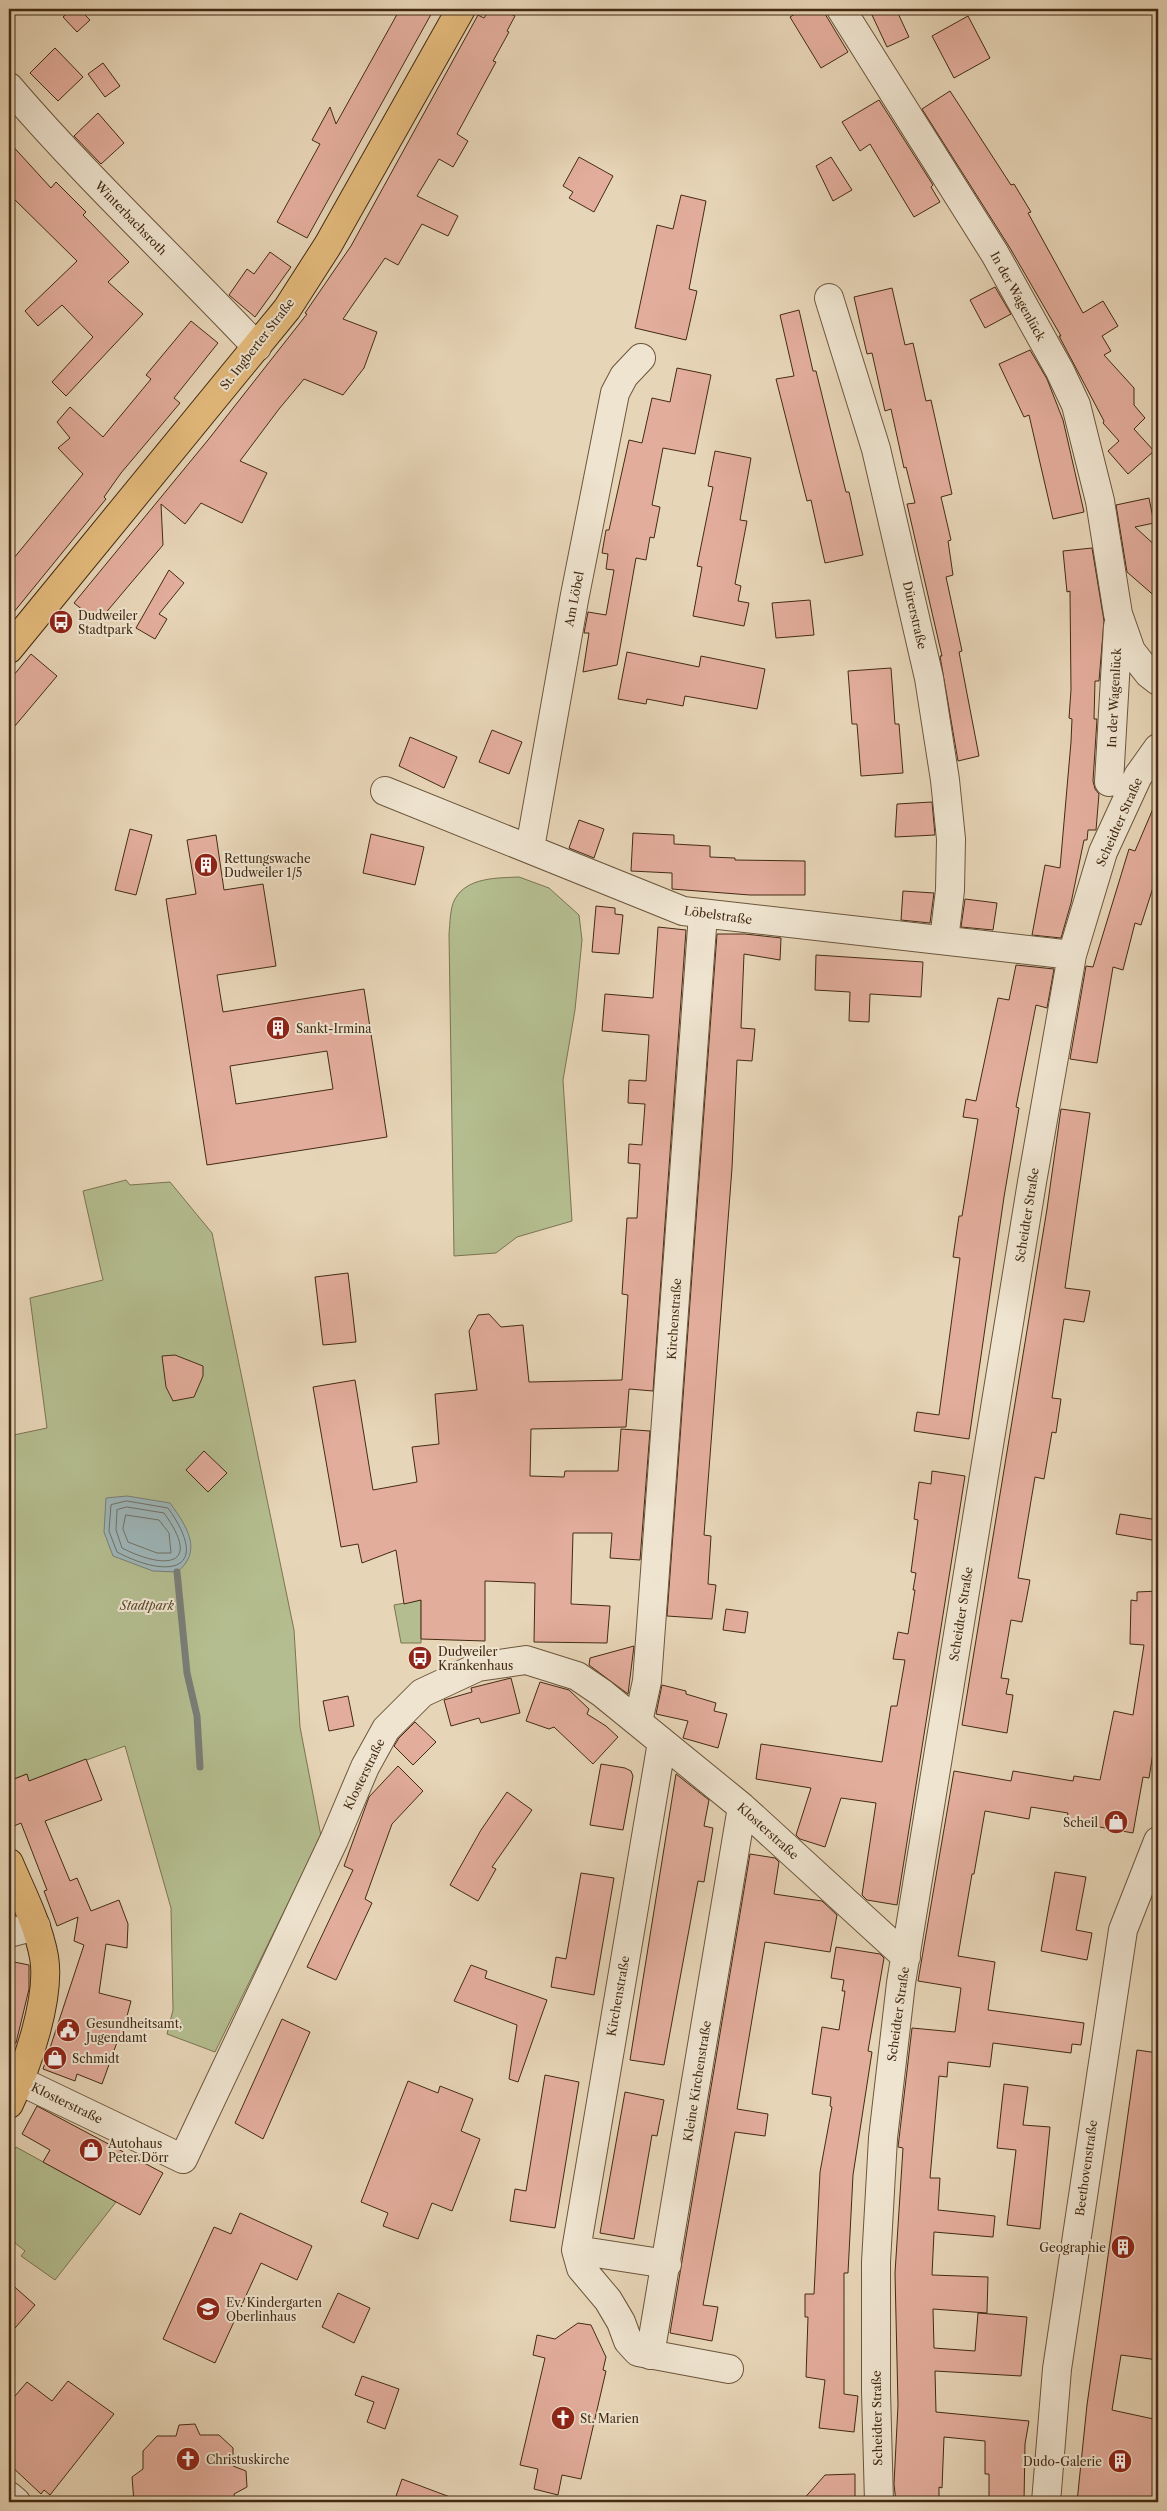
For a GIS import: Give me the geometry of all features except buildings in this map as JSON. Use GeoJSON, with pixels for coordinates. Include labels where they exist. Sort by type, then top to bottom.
{"type":"FeatureCollection","features":[{"type":"Feature","properties":{"kind":"main road","name":"St. Ingberter Straße"},"geometry":{"type":"LineString","coordinates":[[9,649],[287,309],[328,245],[460,9]]}},
{"type":"Feature","properties":{"kind":"main road"},"geometry":{"type":"LineString","coordinates":[[9,1864],[36,1926],[44,1958],[45,1992],[14,2092]]}},
{"type":"Feature","properties":{"kind":"street","name":"In der Wagenlück"},"geometry":{"type":"LineString","coordinates":[[841,9],[1006,273],[1060,371],[1076,405],[1100,501],[1118,614],[1131,651],[1149,674],[1158,681]]}},
{"type":"Feature","properties":{"kind":"street","name":"Winterbachsroth"},"geometry":{"type":"LineString","coordinates":[[9,87],[91,177],[257,347]]}},
{"type":"Feature","properties":{"kind":"street","name":"Dürerstraße"},"geometry":{"type":"LineString","coordinates":[[829,298],[876,449],[929,678],[945,780],[951,839],[950,890],[944,940]]}},
{"type":"Feature","properties":{"kind":"street","name":"Am Löbel"},"geometry":{"type":"LineString","coordinates":[[530,848],[574,600],[615,393],[624,376],[640,358]]}},
{"type":"Feature","properties":{"kind":"street","name":"In der Wagenlück"},"geometry":{"type":"LineString","coordinates":[[1109,782],[1118,614]]}},
{"type":"Feature","properties":{"kind":"street","name":"Scheidter Straße"},"geometry":{"type":"LineString","coordinates":[[879,2502],[876,2391],[876,2262],[882,2138],[906,1957],[1030,1192],[1072,955],[1103,852],[1138,776],[1158,748]]}},
{"type":"Feature","properties":{"kind":"street","name":"Löbelstraße"},"geometry":{"type":"LineString","coordinates":[[385,791],[683,911],[1072,955]]}},
{"type":"Feature","properties":{"kind":"street","name":"Kirchenstraße"},"geometry":{"type":"LineString","coordinates":[[638,1722],[647,1681],[703,914]]}},
{"type":"Feature","properties":{"kind":"street","name":"Klosterstraße"},"geometry":{"type":"LineString","coordinates":[[14,2092],[183,2159],[334,1840],[365,1767],[386,1729],[409,1704],[422,1693],[439,1684],[478,1668],[526,1660],[577,1676],[602,1693],[742,1807],[906,1957]]}},
{"type":"Feature","properties":{"kind":"street","name":"Kirchenstraße"},"geometry":{"type":"LineString","coordinates":[[576,2250],[662,1742]]}},
{"type":"Feature","properties":{"kind":"street","name":"Kleine Kirchenstraße"},"geometry":{"type":"LineString","coordinates":[[650,2355],[667,2264],[742,1807]]}},
{"type":"Feature","properties":{"kind":"street","name":"Beethovenstraße"},"geometry":{"type":"LineString","coordinates":[[1046,2502],[1057,2369],[1123,1930],[1158,1841]]}},
{"type":"Feature","properties":{"kind":"street"},"geometry":{"type":"LineString","coordinates":[[9,1933],[36,1926]]}},
{"type":"Feature","properties":{"kind":"street"},"geometry":{"type":"LineString","coordinates":[[667,2264],[576,2250],[581,2268],[608,2300],[621,2322],[628,2341],[638,2352],[729,2369]]}},
{"type":"Feature","properties":{"kind":"street"},"geometry":{"type":"LineString","coordinates":[[9,2496],[16,2502]]}},
{"type":"Feature","properties":{"kind":"green space"},"geometry":{"type":"Polygon","coordinates":[[[519,877],[549,888],[579,915],[582,940],[575,1010],[563,1080],[572,1221],[517,1237],[496,1253],[454,1256],[449,934],[451,911],[453,902],[467,886],[484,880],[519,877]]]}},
{"type":"Feature","properties":{"kind":"green space","name":"Stadtpark"},"geometry":{"type":"Polygon","coordinates":[[[126,1180],[130,1185],[170,1182],[212,1233],[294,1630],[300,1727],[321,1836],[215,2052],[167,2034],[173,2010],[171,1908],[125,1746],[29,1781],[26,1774],[9,1781],[9,1436],[47,1428],[30,1298],[103,1280],[83,1191],[126,1180]]]}},
{"type":"Feature","properties":{"kind":"green space"},"geometry":{"type":"Polygon","coordinates":[[[421,1600],[421,1643],[401,1643],[394,1605],[421,1600]]]}},
{"type":"Feature","properties":{"kind":"green space"},"geometry":{"type":"Polygon","coordinates":[[[16,2147],[116,2202],[55,2280],[21,2256],[25,2251],[9,2238],[9,2157],[16,2147]]]}},
{"type":"Feature","properties":{"kind":"water"},"geometry":{"type":"Polygon","coordinates":[[[127,1496],[170,1503],[182,1520],[190,1538],[191,1547],[190,1555],[185,1564],[177,1572],[153,1571],[113,1556],[104,1532],[106,1498],[127,1496]]]}},
{"type":"Feature","properties":{"kind":"waterway"},"geometry":{"type":"LineString","coordinates":[[177,1572],[187,1673],[197,1716],[200,1767]]}},
{"type":"Feature","properties":{"kind":"place","name":"Dudweiler Stadtpark"},"geometry":{"type":"Point","coordinates":[61,622]}},
{"type":"Feature","properties":{"kind":"place","name":"Rettungswache Dudweiler 1/5"},"geometry":{"type":"Point","coordinates":[206,865]}},
{"type":"Feature","properties":{"kind":"place","name":"Sankt-Irmina"},"geometry":{"type":"Point","coordinates":[278,1028]}},
{"type":"Feature","properties":{"kind":"place","name":"Dudweiler Krankenhaus"},"geometry":{"type":"Point","coordinates":[420,1658]}},
{"type":"Feature","properties":{"kind":"place","name":"Scheil"},"geometry":{"type":"Point","coordinates":[1116,1822]}},
{"type":"Feature","properties":{"kind":"place","name":"Gesundheitsamt, Jugendamt"},"geometry":{"type":"Point","coordinates":[68,2030]}},
{"type":"Feature","properties":{"kind":"place","name":"Schmidt"},"geometry":{"type":"Point","coordinates":[55,2058]}},
{"type":"Feature","properties":{"kind":"place","name":"Autohaus Peter Dörr"},"geometry":{"type":"Point","coordinates":[91,2150]}},
{"type":"Feature","properties":{"kind":"place","name":"Geographie"},"geometry":{"type":"Point","coordinates":[1123,2247]}},
{"type":"Feature","properties":{"kind":"place","name":"Ev. Kindergarten Oberlinhaus"},"geometry":{"type":"Point","coordinates":[208,2309]}},
{"type":"Feature","properties":{"kind":"place","name":"St. Marien"},"geometry":{"type":"Point","coordinates":[563,2418]}},
{"type":"Feature","properties":{"kind":"place","name":"Christuskirche"},"geometry":{"type":"Point","coordinates":[188,2459]}},
{"type":"Feature","properties":{"kind":"place","name":"Dudo-Galerie"},"geometry":{"type":"Point","coordinates":[1120,2461]}}]}
